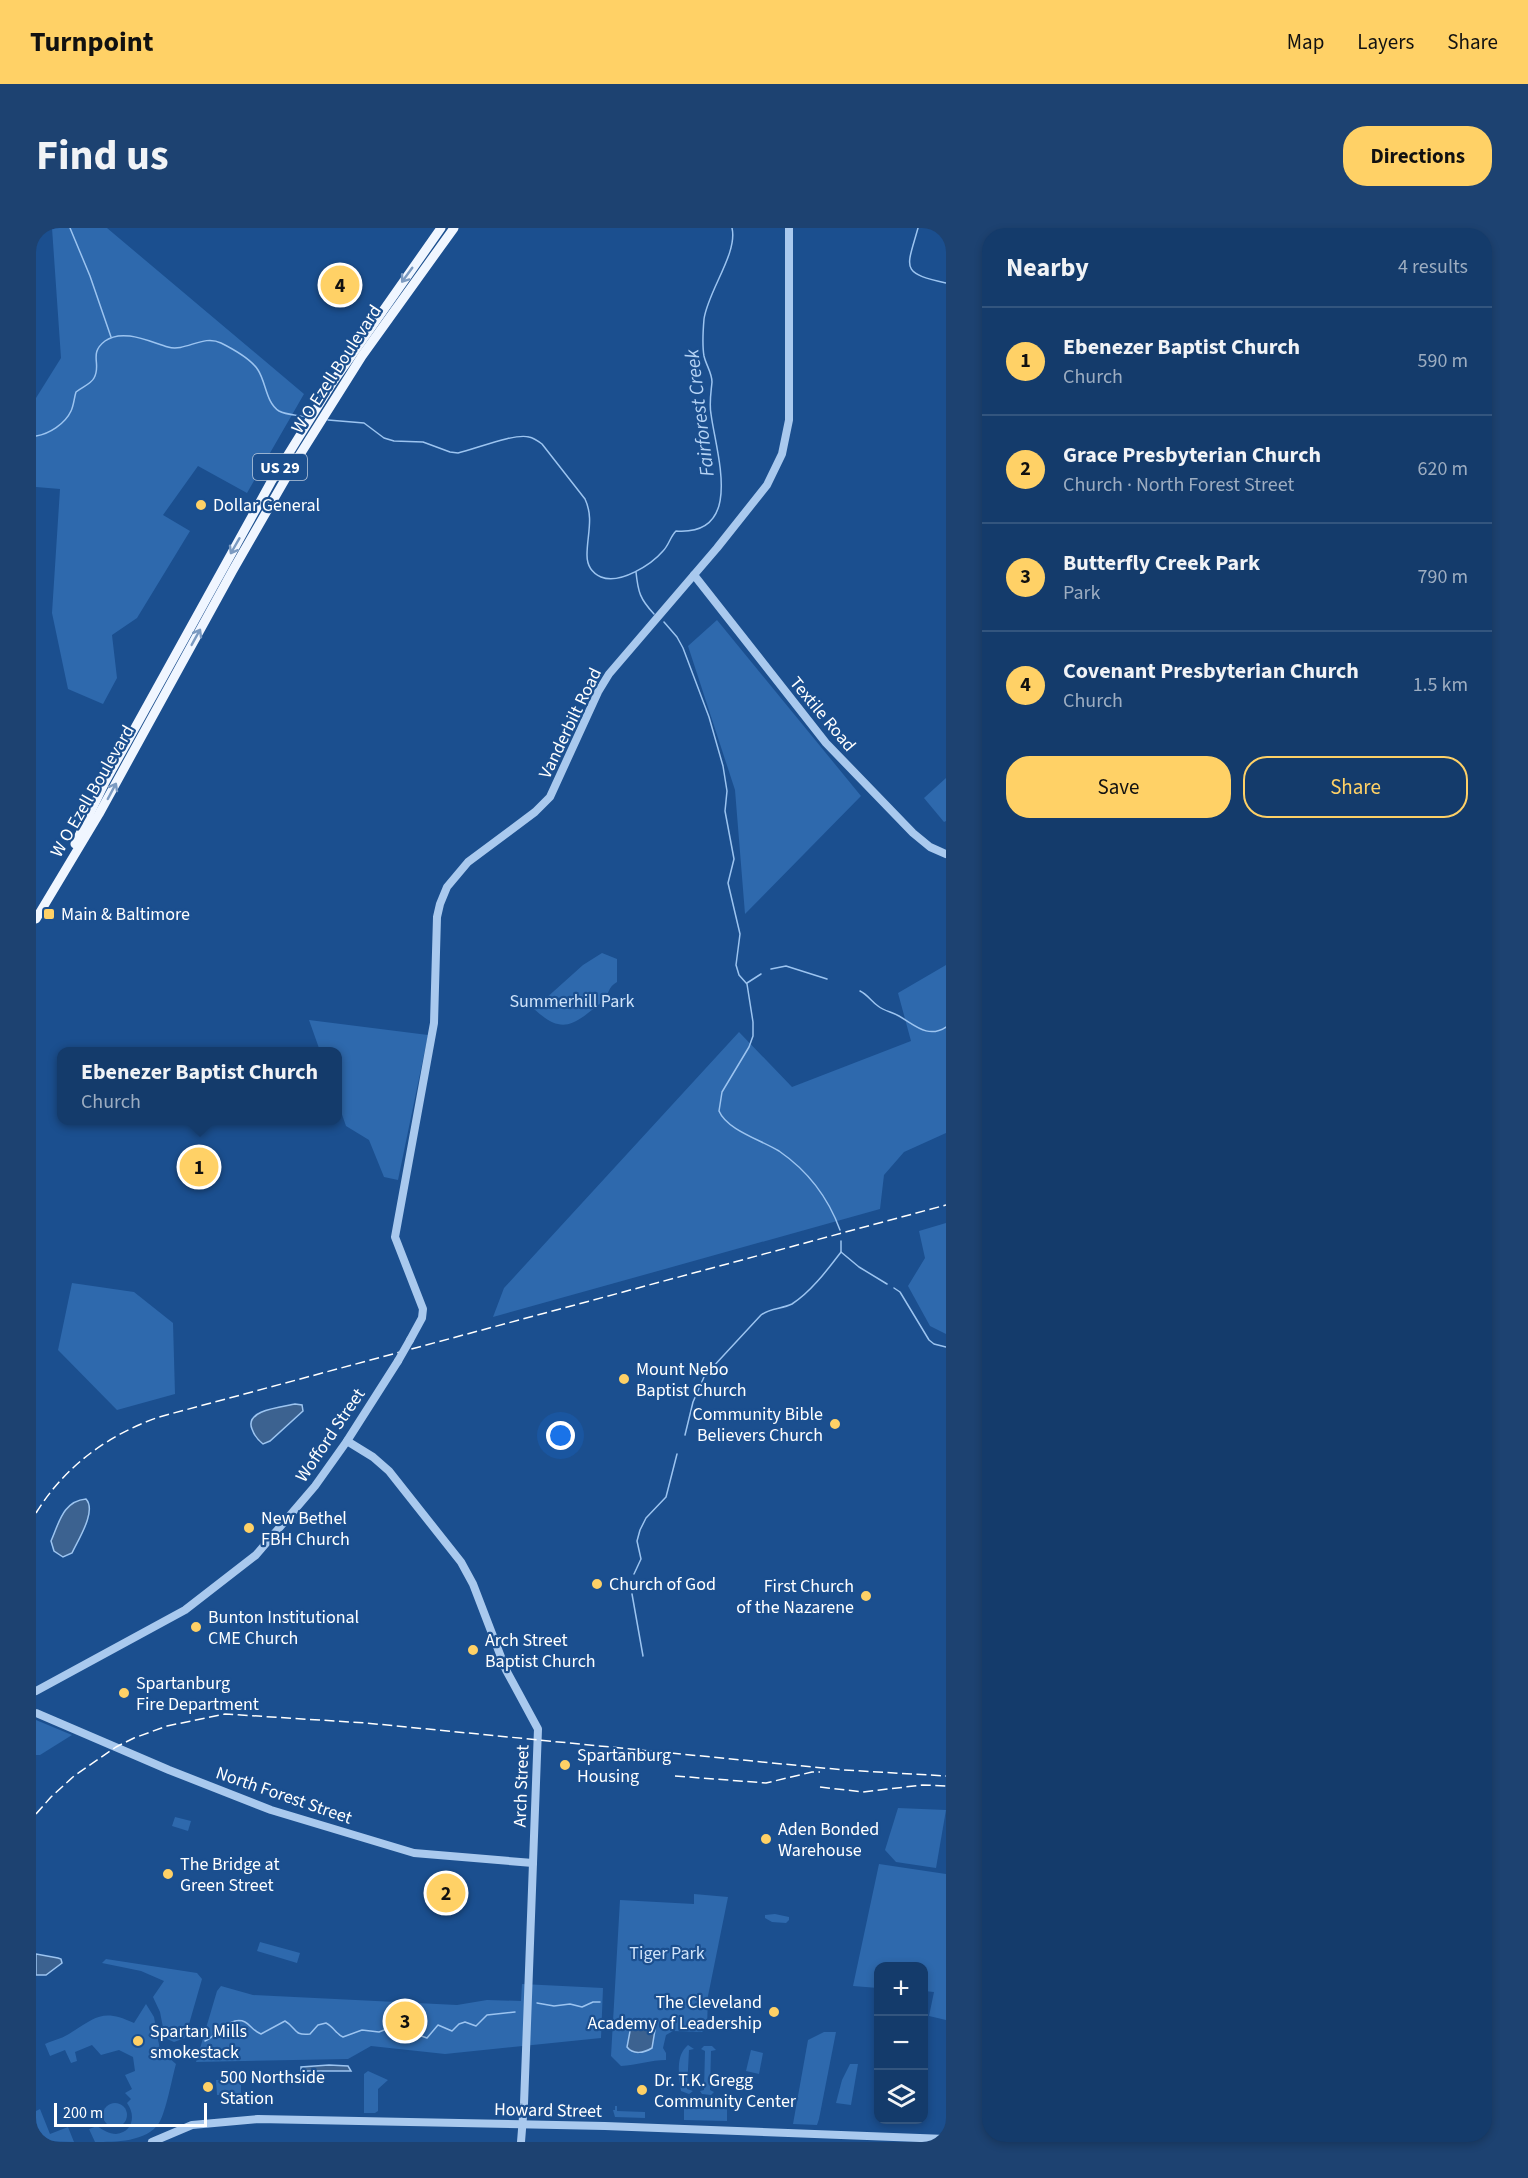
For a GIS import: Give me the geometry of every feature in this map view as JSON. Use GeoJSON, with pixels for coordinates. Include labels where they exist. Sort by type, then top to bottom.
{"type":"FeatureCollection","features":[{"type":"Feature","properties":{"kind":"main road","name":"W O Ezell Boulevard"},"geometry":{"type":"LineString","coordinates":[[36,919],[99,814],[144,723],[223,577],[252,515],[333,382],[441,228]]}},
{"type":"Feature","properties":{"kind":"main road","name":"W O Ezell Boulevard"},"geometry":{"type":"LineString","coordinates":[[223,577],[261,520],[362,356],[454,228]]}},
{"type":"Feature","properties":{"kind":"main road"},"geometry":{"type":"LineString","coordinates":[[252,515],[261,520]]}},
{"type":"Feature","properties":{"kind":"street","name":"Vanderbilt Road"},"geometry":{"type":"LineString","coordinates":[[422,1318],[422,1304],[395,1237],[433,1033],[436,1000],[437,917],[444,891],[468,862],[535,812],[550,797],[598,692],[609,674],[767,485],[782,454],[788,431],[789,228]]}},
{"type":"Feature","properties":{"kind":"street","name":"Textile Road"},"geometry":{"type":"LineString","coordinates":[[694,575],[826,743],[913,833],[930,847],[946,854]]}},
{"type":"Feature","properties":{"kind":"street","name":"Wofford Street"},"geometry":{"type":"LineString","coordinates":[[36,1691],[185,1610],[234,1573],[270,1541],[348,1441],[422,1318]]}},
{"type":"Feature","properties":{"kind":"street","name":"Arch Street"},"geometry":{"type":"LineString","coordinates":[[348,1441],[373,1457],[389,1471],[461,1562],[473,1584],[506,1670],[535,1723],[538,1737],[521,2142]]}},
{"type":"Feature","properties":{"kind":"street","name":"North Forest Street"},"geometry":{"type":"LineString","coordinates":[[36,1713],[252,1804],[292,1817],[414,1853],[533,1863]]}},
{"type":"Feature","properties":{"kind":"street","name":"Howard Street"},"geometry":{"type":"LineString","coordinates":[[152,2142],[192,2125],[253,2119],[522,2124],[946,2139]]}},
{"type":"Feature","properties":{"kind":"green space"},"geometry":{"type":"Polygon","coordinates":[[[52,228],[107,228],[304,394],[247,493],[198,466],[163,515],[190,531],[137,618],[112,635],[117,678],[103,704],[68,689],[52,613],[60,489],[36,487],[36,398],[61,358],[52,228]]]}},
{"type":"Feature","properties":{"kind":"green space"},"geometry":{"type":"Polygon","coordinates":[[[717,620],[861,796],[745,914],[735,790],[688,646],[717,620]]]}},
{"type":"Feature","properties":{"kind":"green space"},"geometry":{"type":"Polygon","coordinates":[[[946,778],[946,821],[944,822],[924,798],[946,778]]]}},
{"type":"Feature","properties":{"kind":"green space","name":"Summerhill Park"},"geometry":{"type":"Polygon","coordinates":[[[602,953],[617,959],[617,982],[600,1004],[580,1019],[567,1024],[554,1023],[534,1009],[583,965],[602,953]]]}},
{"type":"Feature","properties":{"kind":"green space"},"geometry":{"type":"Polygon","coordinates":[[[946,965],[946,1133],[904,1152],[884,1175],[880,1209],[493,1317],[504,1288],[739,1032],[792,1087],[911,1041],[898,993],[946,965]]]}},
{"type":"Feature","properties":{"kind":"green space"},"geometry":{"type":"Polygon","coordinates":[[[309,1020],[428,1035],[398,1180],[384,1177],[369,1140],[346,1126],[342,1114],[342,1047],[319,1047],[309,1020]]]}},
{"type":"Feature","properties":{"kind":"green space"},"geometry":{"type":"Polygon","coordinates":[[[946,1223],[946,1334],[930,1326],[908,1286],[925,1258],[919,1231],[946,1223]]]}},
{"type":"Feature","properties":{"kind":"green space"},"geometry":{"type":"Polygon","coordinates":[[[72,1283],[134,1292],[173,1323],[175,1394],[117,1410],[58,1350],[72,1283]]]}},
{"type":"Feature","properties":{"kind":"green space"},"geometry":{"type":"Polygon","coordinates":[[[36,1720],[72,1735],[40,1755],[36,1755],[36,1720]]]}},
{"type":"Feature","properties":{"kind":"green space"},"geometry":{"type":"Polygon","coordinates":[[[898,1808],[946,1810],[936,1868],[896,1862],[885,1850],[898,1808]]]}},
{"type":"Feature","properties":{"kind":"green space"},"geometry":{"type":"Polygon","coordinates":[[[175,1817],[191,1821],[188,1831],[172,1826],[175,1817]]]}},
{"type":"Feature","properties":{"kind":"green space"},"geometry":{"type":"Polygon","coordinates":[[[879,1864],[946,1874],[946,2020],[929,2016],[934,1992],[928,1991],[928,1962],[874,1962],[874,1988],[853,1986],[879,1864]]]}},
{"type":"Feature","properties":{"kind":"green space","name":"Tiger Park"},"geometry":{"type":"Polygon","coordinates":[[[694,1894],[728,1897],[708,1996],[707,2028],[702,2032],[673,2031],[666,2035],[663,2048],[666,2060],[621,2066],[611,2056],[620,1900],[694,1904],[694,1894]]]}},
{"type":"Feature","properties":{"kind":"green space"},"geometry":{"type":"Polygon","coordinates":[[[775,1914],[789,1917],[789,1920],[786,1923],[772,1922],[765,1918],[765,1915],[775,1914]]]}},
{"type":"Feature","properties":{"kind":"green space"},"geometry":{"type":"Polygon","coordinates":[[[260,1942],[300,1953],[297,1963],[257,1951],[260,1942]]]}},
{"type":"Feature","properties":{"kind":"green space"},"geometry":{"type":"Polygon","coordinates":[[[106,1959],[197,1973],[202,1979],[185,2038],[174,2042],[165,2038],[160,2012],[153,1997],[164,1981],[141,1971],[102,1963],[106,1959]]]}},
{"type":"Feature","properties":{"kind":"green space"},"geometry":{"type":"Polygon","coordinates":[[[522,1984],[603,1988],[601,2038],[445,2054],[371,2046],[348,2059],[196,2062],[217,1991],[221,1986],[253,1995],[457,2005],[487,2000],[521,2001],[522,1984]]]}},
{"type":"Feature","properties":{"kind":"green space"},"geometry":{"type":"Polygon","coordinates":[[[146,2004],[154,2017],[160,2050],[176,2064],[162,2118],[154,2129],[139,2137],[130,2140],[95,2142],[89,2129],[97,2126],[108,2133],[122,2133],[131,2122],[130,2108],[127,2103],[131,2099],[125,2093],[132,2089],[125,2075],[135,2071],[133,2057],[119,2050],[101,2055],[92,2045],[75,2052],[77,2061],[71,2063],[65,2050],[50,2056],[45,2044],[66,2036],[101,2016],[115,2016],[134,2023],[146,2004]]]}},
{"type":"Feature","properties":{"kind":"green space"},"geometry":{"type":"Polygon","coordinates":[[[824,2032],[836,2032],[817,2125],[793,2124],[808,2040],[824,2032]]]}},
{"type":"Feature","properties":{"kind":"green space"},"geometry":{"type":"Polygon","coordinates":[[[688,2045],[694,2049],[689,2050],[687,2089],[693,2091],[689,2094],[681,2091],[679,2072],[681,2055],[688,2045]]]}},
{"type":"Feature","properties":{"kind":"green space"},"geometry":{"type":"Polygon","coordinates":[[[704,2046],[712,2046],[716,2050],[711,2051],[710,2090],[714,2092],[711,2095],[702,2094],[700,2091],[704,2090],[705,2051],[701,2049],[704,2046]]]}},
{"type":"Feature","properties":{"kind":"green space"},"geometry":{"type":"Polygon","coordinates":[[[751,2050],[763,2053],[759,2074],[746,2071],[751,2050]]]}},
{"type":"Feature","properties":{"kind":"green space"},"geometry":{"type":"Polygon","coordinates":[[[850,2064],[858,2064],[851,2105],[836,2103],[842,2080],[850,2064]]]}},
{"type":"Feature","properties":{"kind":"green space"},"geometry":{"type":"Polygon","coordinates":[[[368,2071],[388,2080],[378,2089],[378,2111],[375,2113],[364,2113],[364,2074],[368,2071]]]}},
{"type":"Feature","properties":{"kind":"green space"},"geometry":{"type":"Polygon","coordinates":[[[241,2079],[241,2094],[217,2095],[216,2080],[241,2079]]]}},
{"type":"Feature","properties":{"kind":"green space"},"geometry":{"type":"Polygon","coordinates":[[[115,2103],[124,2106],[127,2115],[124,2124],[115,2127],[106,2124],[103,2115],[106,2106],[115,2103]]]}},
{"type":"Feature","properties":{"kind":"green space"},"geometry":{"type":"Polygon","coordinates":[[[617,2106],[617,2111],[645,2112],[645,2118],[615,2117],[613,2110],[617,2106]]]}},
{"type":"Feature","properties":{"kind":"green space"},"geometry":{"type":"Polygon","coordinates":[[[684,2106],[727,2107],[727,2121],[684,2120],[684,2106]]]}},
{"type":"Feature","properties":{"kind":"green space"},"geometry":{"type":"Polygon","coordinates":[[[40,2109],[50,2134],[68,2127],[74,2142],[36,2141],[36,2111],[40,2109]]]}},
{"type":"Feature","properties":{"kind":"shaded area"},"geometry":{"type":"Polygon","coordinates":[[[295,1404],[302,1405],[303,1411],[270,1441],[263,1444],[252,1429],[251,1423],[254,1418],[266,1410],[295,1404]]]}},
{"type":"Feature","properties":{"kind":"shaded area"},"geometry":{"type":"Polygon","coordinates":[[[86,1499],[89,1511],[85,1526],[72,1553],[63,1557],[54,1551],[51,1541],[67,1508],[86,1499]]]}},
{"type":"Feature","properties":{"kind":"shaded area"},"geometry":{"type":"Polygon","coordinates":[[[36,1954],[61,1959],[62,1963],[46,1975],[36,1975],[36,1954]]]}},
{"type":"Feature","properties":{"kind":"shaded area"},"geometry":{"type":"Polygon","coordinates":[[[631,2026],[654,2026],[652,2048],[639,2052],[629,2050],[627,2047],[631,2026]]]}},
{"type":"Feature","properties":{"kind":"shaded area"},"geometry":{"type":"Polygon","coordinates":[[[348,2066],[351,2071],[301,2071],[301,2067],[348,2066]]]}},
{"type":"Feature","properties":{"kind":"waterway"},"geometry":{"type":"LineString","coordinates":[[70,228],[90,276],[111,337]]}},
{"type":"Feature","properties":{"kind":"waterway","name":"Fairforest Creek"},"geometry":{"type":"LineString","coordinates":[[328,420],[364,423],[384,438],[394,441],[423,442],[458,453],[514,437],[534,439],[542,444],[585,499],[590,520],[587,559],[593,571],[609,579],[635,572],[658,556],[676,531],[698,529],[711,520],[719,506],[720,469],[710,410],[712,379],[704,356],[703,333],[707,308],[731,249],[732,228]]}},
{"type":"Feature","properties":{"kind":"waterway","name":"Fairforest Creek"},"geometry":{"type":"LineString","coordinates":[[918,228],[911,252],[910,267],[920,276],[946,283]]}},
{"type":"Feature","properties":{"kind":"waterway","name":"Fairforest Creek"},"geometry":{"type":"LineString","coordinates":[[36,436],[51,431],[65,420],[72,409],[76,392],[94,378],[97,368],[97,350],[105,341],[120,336],[136,337],[175,348],[208,341],[221,343],[255,366],[261,375],[271,403],[279,411],[306,417]]}},
{"type":"Feature","properties":{"kind":"waterway"},"geometry":{"type":"LineString","coordinates":[[636,572],[640,595],[654,614]]}},
{"type":"Feature","properties":{"kind":"waterway"},"geometry":{"type":"LineString","coordinates":[[664,622],[683,648],[709,717],[723,766],[727,791],[725,811],[734,859],[728,883],[740,934],[736,965],[739,975],[747,984],[753,1022],[753,1036],[749,1047],[722,1092],[719,1111],[729,1124],[779,1151],[799,1167],[823,1196],[840,1230]]}},
{"type":"Feature","properties":{"kind":"waterway"},"geometry":{"type":"LineString","coordinates":[[771,969],[786,966],[827,979]]}},
{"type":"Feature","properties":{"kind":"waterway"},"geometry":{"type":"LineString","coordinates":[[747,983],[761,974]]}},
{"type":"Feature","properties":{"kind":"waterway"},"geometry":{"type":"LineString","coordinates":[[860,991],[880,1008],[922,1029],[933,1032],[946,1027]]}},
{"type":"Feature","properties":{"kind":"waterway"},"geometry":{"type":"LineString","coordinates":[[841,1241],[841,1252],[859,1267],[887,1284]]}},
{"type":"Feature","properties":{"kind":"waterway"},"geometry":{"type":"LineString","coordinates":[[685,1435],[693,1402],[704,1377],[761,1315],[788,1306],[799,1299],[819,1280],[841,1252]]}},
{"type":"Feature","properties":{"kind":"waterway"},"geometry":{"type":"LineString","coordinates":[[894,1288],[900,1292],[929,1340],[946,1347]]}},
{"type":"Feature","properties":{"kind":"waterway"},"geometry":{"type":"LineString","coordinates":[[634,1574],[641,1559],[637,1541],[640,1530],[646,1518],[666,1497],[677,1454]]}},
{"type":"Feature","properties":{"kind":"waterway"},"geometry":{"type":"LineString","coordinates":[[632,1594],[643,1656]]}},
{"type":"Feature","properties":{"kind":"waterway"},"geometry":{"type":"LineString","coordinates":[[537,2003],[554,2006],[570,2004],[582,2007],[593,2002],[600,2002]]}},
{"type":"Feature","properties":{"kind":"waterway"},"geometry":{"type":"LineString","coordinates":[[205,2041],[234,2021],[245,2022],[261,2034],[285,2021],[301,2034],[310,2034],[318,2025],[326,2023],[343,2037],[362,2030],[379,2032],[392,2027],[398,2029],[405,2037],[413,2033],[427,2038],[438,2025],[452,2031],[465,2022],[476,2026],[487,2015],[515,2012]]}},
{"type":"Feature","properties":{"kind":"railway"},"geometry":{"type":"LineString","coordinates":[[36,1513],[60,1481],[89,1454],[122,1433],[159,1417],[946,1205]]}},
{"type":"Feature","properties":{"kind":"railway"},"geometry":{"type":"LineString","coordinates":[[36,1814],[74,1776],[116,1747],[167,1726],[225,1714],[366,1723],[844,1770],[946,1776]]}},
{"type":"Feature","properties":{"kind":"railway"},"geometry":{"type":"LineString","coordinates":[[675,1776],[766,1783],[820,1772]]}},
{"type":"Feature","properties":{"kind":"railway"},"geometry":{"type":"LineString","coordinates":[[820,1787],[863,1792],[922,1785],[946,1786]]}},
{"type":"Feature","properties":{"kind":"place","name":"Covenant Presbyterian Church"},"geometry":{"type":"Point","coordinates":[340,285]}},
{"type":"Feature","properties":{"kind":"place","name":"Dollar General"},"geometry":{"type":"Point","coordinates":[201,505]}},
{"type":"Feature","properties":{"kind":"place","name":"Main & Baltimore"},"geometry":{"type":"Point","coordinates":[49,914]}},
{"type":"Feature","properties":{"kind":"place","name":"Ebenezer Baptist Church"},"geometry":{"type":"Point","coordinates":[199,1167]}},
{"type":"Feature","properties":{"kind":"place","name":"Mount Nebo Baptist Church"},"geometry":{"type":"Point","coordinates":[624,1379]}},
{"type":"Feature","properties":{"kind":"place","name":"Community Bible Believers Church"},"geometry":{"type":"Point","coordinates":[835,1424]}},
{"type":"Feature","properties":{"kind":"place","name":"New Bethel FBH Church"},"geometry":{"type":"Point","coordinates":[249,1528]}},
{"type":"Feature","properties":{"kind":"place","name":"Church of God"},"geometry":{"type":"Point","coordinates":[597,1584]}},
{"type":"Feature","properties":{"kind":"place","name":"First Church of the Nazarene"},"geometry":{"type":"Point","coordinates":[866,1596]}},
{"type":"Feature","properties":{"kind":"place","name":"Bunton Institutional CME Church"},"geometry":{"type":"Point","coordinates":[196,1627]}},
{"type":"Feature","properties":{"kind":"place","name":"Arch Street Baptist Church"},"geometry":{"type":"Point","coordinates":[473,1650]}},
{"type":"Feature","properties":{"kind":"place","name":"Spartanburg Fire Department"},"geometry":{"type":"Point","coordinates":[124,1693]}},
{"type":"Feature","properties":{"kind":"place","name":"Spartanburg Housing"},"geometry":{"type":"Point","coordinates":[565,1765]}},
{"type":"Feature","properties":{"kind":"place","name":"Aden Bonded Warehouse"},"geometry":{"type":"Point","coordinates":[766,1839]}},
{"type":"Feature","properties":{"kind":"place","name":"The Bridge at Green Street"},"geometry":{"type":"Point","coordinates":[168,1874]}},
{"type":"Feature","properties":{"kind":"place","name":"Grace Presbyterian Church"},"geometry":{"type":"Point","coordinates":[446,1893]}},
{"type":"Feature","properties":{"kind":"place","name":"The Cleveland Academy of Leadership"},"geometry":{"type":"Point","coordinates":[774,2012]}},
{"type":"Feature","properties":{"kind":"place","name":"Butterfly Creek Park"},"geometry":{"type":"Point","coordinates":[405,2021]}},
{"type":"Feature","properties":{"kind":"place","name":"Spartan Mills smokestack"},"geometry":{"type":"Point","coordinates":[138,2041]}},
{"type":"Feature","properties":{"kind":"place","name":"500 Northside Station"},"geometry":{"type":"Point","coordinates":[208,2087]}},
{"type":"Feature","properties":{"kind":"place","name":"Dr. T.K. Gregg Community Center"},"geometry":{"type":"Point","coordinates":[642,2090]}}]}
